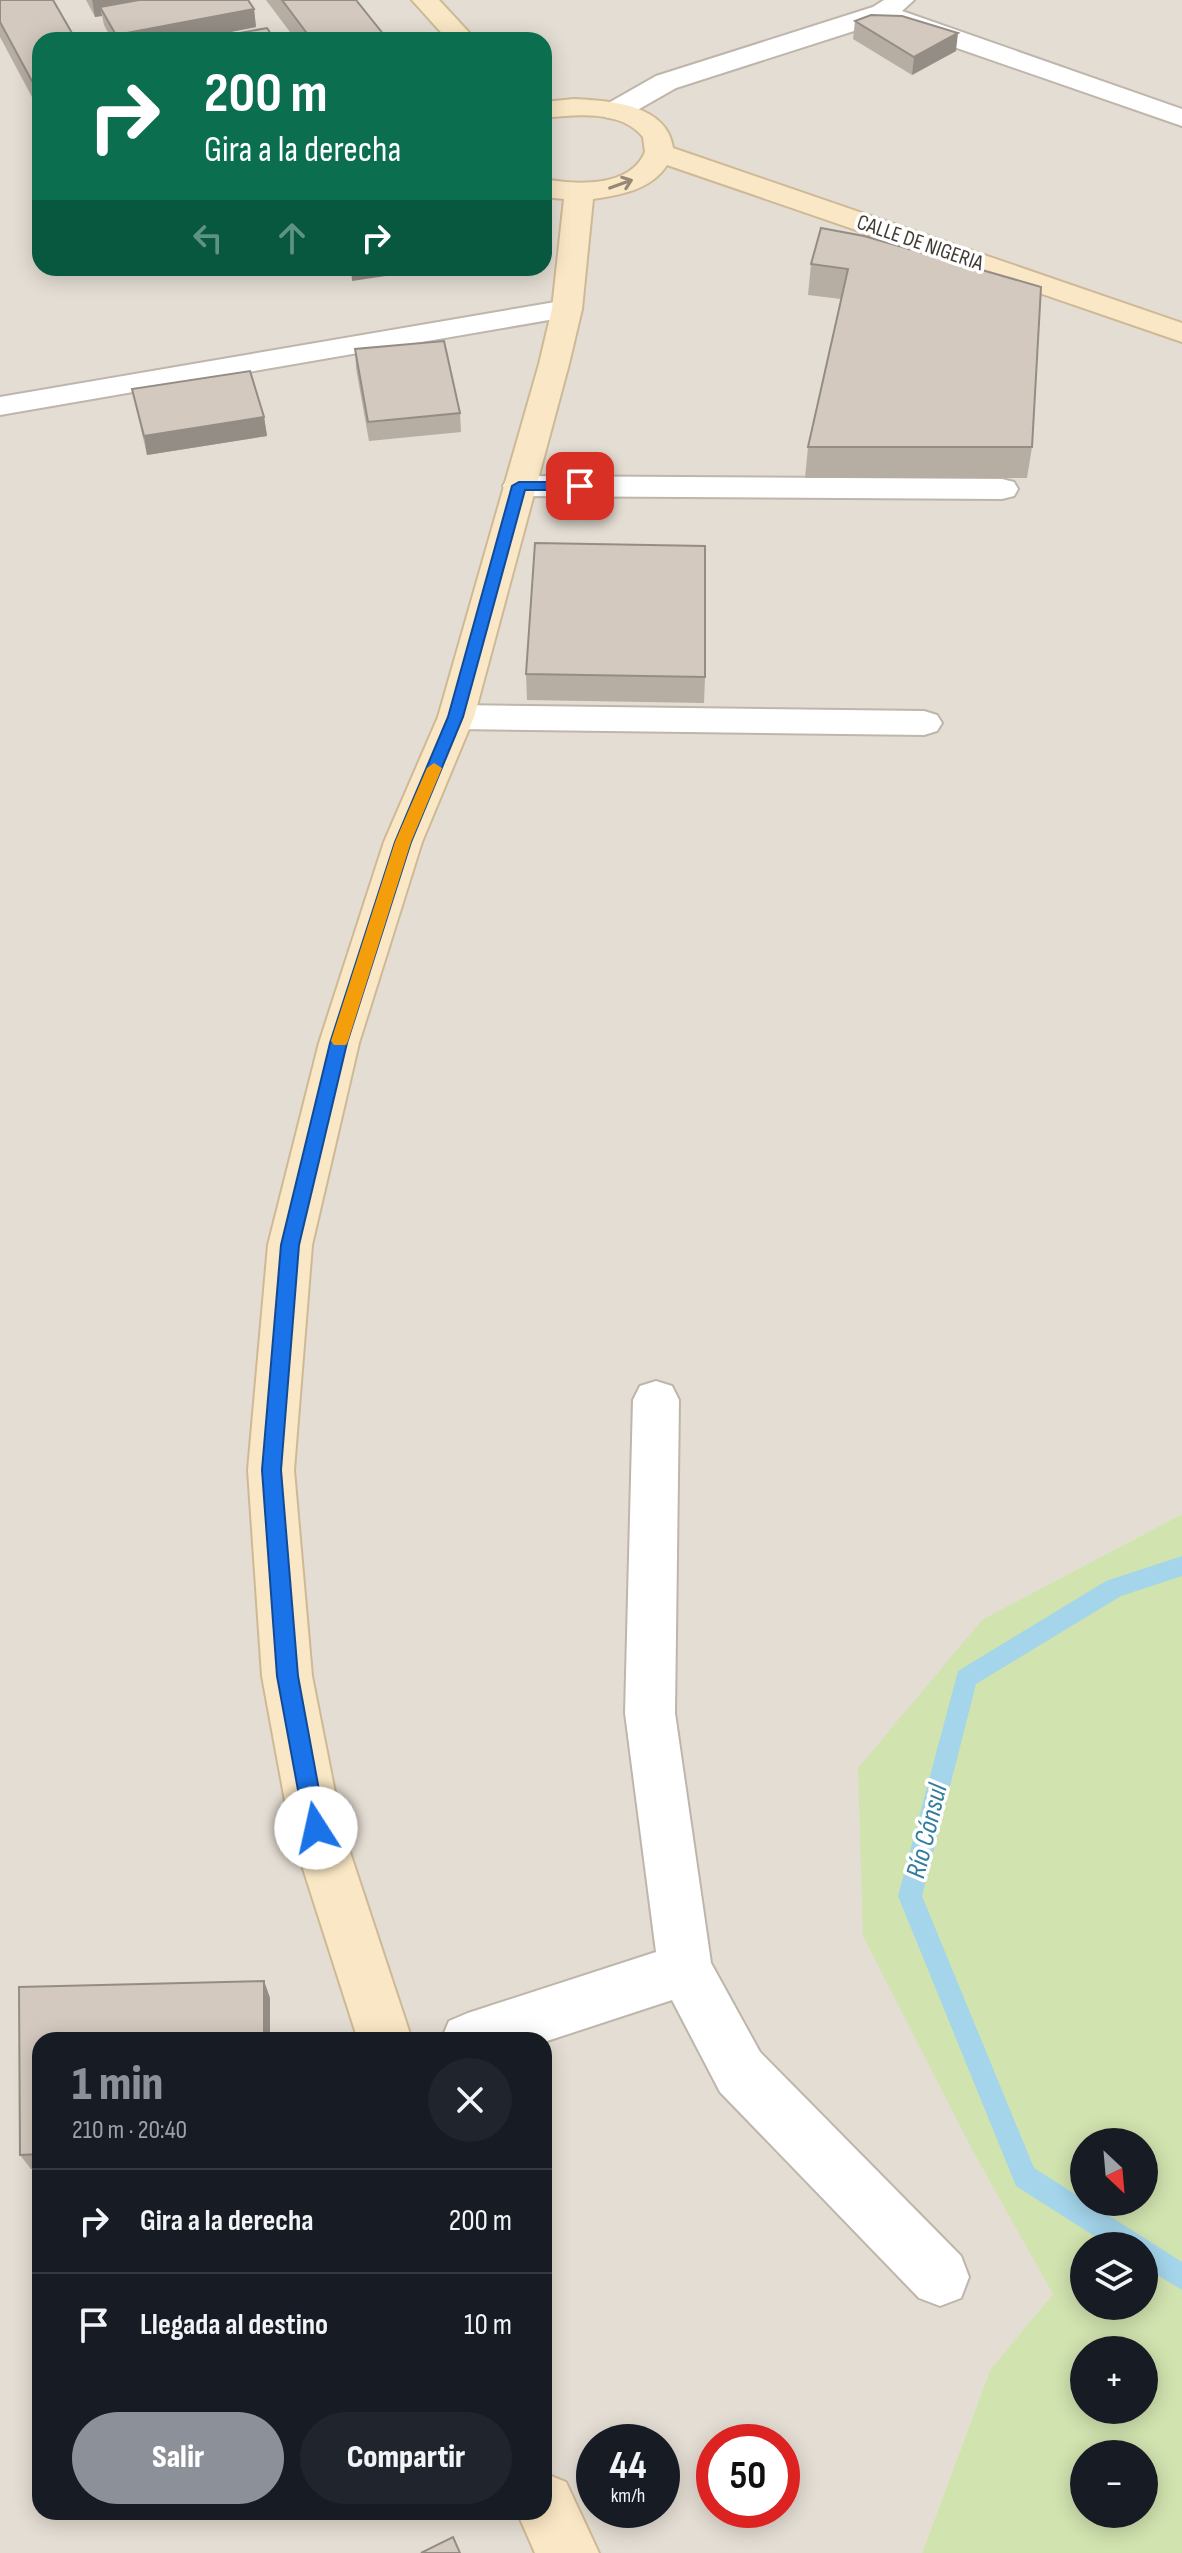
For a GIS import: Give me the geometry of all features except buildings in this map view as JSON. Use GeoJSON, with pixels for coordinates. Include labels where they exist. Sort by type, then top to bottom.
{"type":"FeatureCollection","features":[{"type":"Feature","properties":{"kind":"main road"},"geometry":{"type":"LineString","coordinates":[[425,0],[455,32]]}},
{"type":"Feature","properties":{"kind":"main road"},"geometry":{"type":"LineString","coordinates":[[382,2032],[316,1828],[287,1676],[271,1470],[290,1245],[339,1043],[403,842],[456,717],[567,309],[561,190],[608,189],[633,180],[651,168],[659,153],[658,140],[650,129],[635,118],[587,106],[552,109]]}},
{"type":"Feature","properties":{"kind":"main road","name":"CALLE DE NIGERIA"},"geometry":{"type":"LineString","coordinates":[[659,153],[1182,333]]}},
{"type":"Feature","properties":{"kind":"main road"},"geometry":{"type":"LineString","coordinates":[[552,2520],[568,2553]]}},
{"type":"Feature","properties":{"kind":"street"},"geometry":{"type":"LineString","coordinates":[[615,111],[666,82],[892,7],[1182,118]]}},
{"type":"Feature","properties":{"kind":"street"},"geometry":{"type":"LineString","coordinates":[[0,406],[567,309]]}},
{"type":"Feature","properties":{"kind":"street"},"geometry":{"type":"LineString","coordinates":[[519,486],[1002,489]]}},
{"type":"Feature","properties":{"kind":"street"},"geometry":{"type":"LineString","coordinates":[[456,717],[924,723]]}},
{"type":"Feature","properties":{"kind":"street"},"geometry":{"type":"LineString","coordinates":[[656,1400],[650,1713],[685,1969],[740,2072],[940,2277]]}},
{"type":"Feature","properties":{"kind":"street"},"geometry":{"type":"LineString","coordinates":[[492,2032],[685,1969]]}},
{"type":"Feature","properties":{"kind":"shaded area"},"geometry":{"type":"Polygon","coordinates":[[[0,0],[1182,0],[1182,1514],[983,1619],[975,2155],[1054,2294],[990,2370],[922,2553],[0,2553],[0,0]]]}},
{"type":"Feature","properties":{"kind":"green space"},"geometry":{"type":"Polygon","coordinates":[[[1182,1514],[1182,2553],[922,2553],[990,2370],[1053,2294],[975,2155],[863,1936],[858,1768],[983,1619],[1182,1514]]]}},
{"type":"Feature","properties":{"kind":"waterway","name":"Río Cónsul"},"geometry":{"type":"LineString","coordinates":[[1112,2232],[1025,2177],[910,1896],[966,1678],[1114,1588],[1182,1566]]}},
{"type":"Feature","properties":{"kind":"waterway","name":"Río Cónsul"},"geometry":{"type":"LineString","coordinates":[[1158,2261],[1182,2277]]}},
{"type":"Feature","properties":{"kind":"slow traffic"},"geometry":{"type":"LineString","coordinates":[[340,1041],[403,842],[434,768]]}},
{"type":"Feature","properties":{"kind":"route"},"geometry":{"type":"LineString","coordinates":[[316,1828],[287,1676],[271,1470],[290,1245],[339,1043],[403,842],[456,717],[519,486],[580,486]]}}]}
